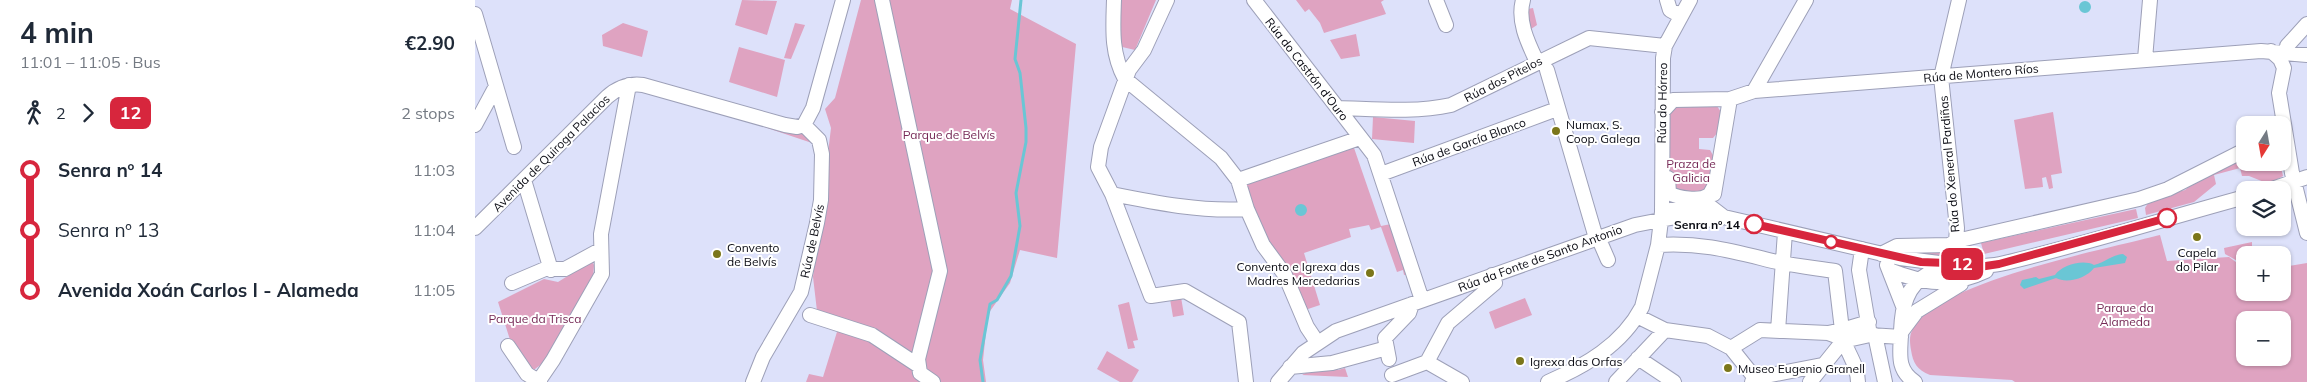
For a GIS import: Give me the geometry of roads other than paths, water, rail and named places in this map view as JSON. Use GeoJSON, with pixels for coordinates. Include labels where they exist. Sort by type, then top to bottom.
{"type":"FeatureCollection","features":[{"type":"Feature","properties":{"kind":"street"},"geometry":{"type":"LineString","coordinates":[[508,346],[527,374],[539,382],[601,280],[603,267],[601,234],[629,85],[643,85],[785,126],[797,127],[804,125],[812,111],[843,0]]}},
{"type":"Feature","properties":{"kind":"street"},"geometry":{"type":"LineString","coordinates":[[882,0],[940,271],[918,359],[920,373],[933,382]]}},
{"type":"Feature","properties":{"kind":"street"},"geometry":{"type":"LineString","coordinates":[[1114,0],[1113,46],[1117,65],[1125,79],[1221,158],[1239,180],[1247,209],[1263,245],[1285,275],[1307,327],[1317,342]]}},
{"type":"Feature","properties":{"kind":"street"},"geometry":{"type":"LineString","coordinates":[[1167,0],[1144,50],[1129,70],[1125,79],[1101,146],[1098,167],[1111,194],[1151,296],[1185,291],[1239,322],[1246,382]]}},
{"type":"Feature","properties":{"kind":"street","name":"Rúa do Castrón d'Ouro"},"geometry":{"type":"LineString","coordinates":[[1254,0],[1374,155],[1417,302]]}},
{"type":"Feature","properties":{"kind":"street"},"geometry":{"type":"LineString","coordinates":[[1436,0],[1446,26]]}},
{"type":"Feature","properties":{"kind":"street"},"geometry":{"type":"LineString","coordinates":[[1523,0],[1519,12],[1527,42],[1542,66],[1597,238],[1609,260]]}},
{"type":"Feature","properties":{"kind":"street"},"geometry":{"type":"LineString","coordinates":[[1667,0],[1670,10],[1681,16]]}},
{"type":"Feature","properties":{"kind":"street","name":"Rúa do Hórreo"},"geometry":{"type":"LineString","coordinates":[[1637,316],[1642,307],[1658,245],[1669,213],[1661,75],[1665,46],[1690,0]]}},
{"type":"Feature","properties":{"kind":"street"},"geometry":{"type":"LineString","coordinates":[[1754,91],[1806,0]]}},
{"type":"Feature","properties":{"kind":"street","name":"Rúa do Xeneral Pardiñas"},"geometry":{"type":"LineString","coordinates":[[1956,241],[1957,228],[1941,77],[1959,0]]}},
{"type":"Feature","properties":{"kind":"street"},"geometry":{"type":"LineString","coordinates":[[2145,59],[2150,0]]}},
{"type":"Feature","properties":{"kind":"street"},"geometry":{"type":"LineString","coordinates":[[475,14],[513,147]]}},
{"type":"Feature","properties":{"kind":"street"},"geometry":{"type":"LineString","coordinates":[[2284,68],[2298,60],[2307,24]]}},
{"type":"Feature","properties":{"kind":"street","name":"Rúa dos Pitelos"},"geometry":{"type":"LineString","coordinates":[[1338,108],[1396,110],[1437,108],[1451,105],[1542,66],[1589,38],[1665,46]]}},
{"type":"Feature","properties":{"kind":"street"},"geometry":{"type":"LineString","coordinates":[[2300,54],[2307,42]]}},
{"type":"Feature","properties":{"kind":"street"},"geometry":{"type":"LineString","coordinates":[[2271,51],[2280,59],[2284,68],[2279,93],[2282,116]]}},
{"type":"Feature","properties":{"kind":"street","name":"Rúa de Montero Ríos"},"geometry":{"type":"LineString","coordinates":[[1662,112],[1673,100],[1730,99],[1754,91],[2145,59],[2271,51],[2300,54]]}},
{"type":"Feature","properties":{"kind":"street","name":"Avenida de Quiroga Palacios"},"geometry":{"type":"LineString","coordinates":[[475,228],[612,93],[629,85]]}},
{"type":"Feature","properties":{"kind":"street"},"geometry":{"type":"LineString","coordinates":[[475,125],[496,86]]}},
{"type":"Feature","properties":{"kind":"street"},"geometry":{"type":"LineString","coordinates":[[1730,99],[1711,207],[1724,217],[1881,254],[1940,264],[1974,264],[1979,267]]}},
{"type":"Feature","properties":{"kind":"street","name":"Rúa de García Blanco"},"geometry":{"type":"LineString","coordinates":[[1381,174],[1557,109]]}},
{"type":"Feature","properties":{"kind":"street"},"geometry":{"type":"LineString","coordinates":[[1662,112],[1668,118],[1669,193],[1683,198],[1702,198],[1709,195],[1715,185]]}},
{"type":"Feature","properties":{"kind":"street","name":"Rúa de Belvís"},"geometry":{"type":"LineString","coordinates":[[753,382],[763,357],[801,292],[817,223],[821,200],[822,154],[819,140],[804,125]]}},
{"type":"Feature","properties":{"kind":"street"},"geometry":{"type":"LineString","coordinates":[[1239,180],[1360,138]]}},
{"type":"Feature","properties":{"kind":"street"},"geometry":{"type":"LineString","coordinates":[[2291,151],[2301,179],[2307,233]]}},
{"type":"Feature","properties":{"kind":"street"},"geometry":{"type":"LineString","coordinates":[[1881,254],[1892,247],[1949,245],[1956,241],[2139,199],[2167,189],[2236,154]]}},
{"type":"Feature","properties":{"kind":"street"},"geometry":{"type":"LineString","coordinates":[[524,180],[551,270]]}},
{"type":"Feature","properties":{"kind":"street"},"geometry":{"type":"LineString","coordinates":[[1111,194],[1153,202],[1223,210],[1247,209]]}},
{"type":"Feature","properties":{"kind":"street"},"geometry":{"type":"LineString","coordinates":[[1915,382],[1903,377],[1900,358],[1903,306],[1911,289],[1932,272],[1999,264],[2236,199]]}},
{"type":"Feature","properties":{"kind":"street","name":"Rúa da Fonte de Santo Antonio"},"geometry":{"type":"LineString","coordinates":[[1278,382],[1290,367],[1317,342],[1336,331],[1685,207],[1711,207]]}},
{"type":"Feature","properties":{"kind":"street"},"geometry":{"type":"LineString","coordinates":[[1669,213],[1714,220],[1724,217]]}},
{"type":"Feature","properties":{"kind":"street"},"geometry":{"type":"LineString","coordinates":[[1778,331],[1785,232]]}},
{"type":"Feature","properties":{"kind":"street"},"geometry":{"type":"LineString","coordinates":[[1658,245],[1687,243],[1703,245],[1835,272],[1839,336],[1851,352],[1858,382]]}},
{"type":"Feature","properties":{"kind":"street"},"geometry":{"type":"LineString","coordinates":[[513,283],[545,269],[565,269],[601,250]]}},
{"type":"Feature","properties":{"kind":"street"},"geometry":{"type":"LineString","coordinates":[[1862,250],[1859,270],[1871,330],[1885,382]]}},
{"type":"Feature","properties":{"kind":"street"},"geometry":{"type":"LineString","coordinates":[[1881,254],[1903,306]]}},
{"type":"Feature","properties":{"kind":"street"},"geometry":{"type":"LineString","coordinates":[[1901,334],[1917,311],[1924,289],[1915,268],[1907,259]]}},
{"type":"Feature","properties":{"kind":"street"},"geometry":{"type":"LineString","coordinates":[[1917,311],[1969,279],[1999,264]]}},
{"type":"Feature","properties":{"kind":"street"},"geometry":{"type":"LineString","coordinates":[[1889,270],[1932,283],[1969,279]]}},
{"type":"Feature","properties":{"kind":"street"},"geometry":{"type":"LineString","coordinates":[[1427,362],[1448,323],[1495,283],[1492,275]]}},
{"type":"Feature","properties":{"kind":"street"},"geometry":{"type":"LineString","coordinates":[[1390,366],[1385,338],[1409,314],[1417,302]]}},
{"type":"Feature","properties":{"kind":"street"},"geometry":{"type":"LineString","coordinates":[[810,315],[872,335],[919,366]]}},
{"type":"Feature","properties":{"kind":"street"},"geometry":{"type":"LineString","coordinates":[[1548,382],[1581,368],[1611,346],[1637,316],[1665,330],[1708,336],[1731,348],[1754,380],[1822,365]]}},
{"type":"Feature","properties":{"kind":"street"},"geometry":{"type":"LineString","coordinates":[[1616,382],[1665,330]]}},
{"type":"Feature","properties":{"kind":"street"},"geometry":{"type":"LineString","coordinates":[[1731,348],[1760,330],[1839,336],[1871,330],[1901,334]]}},
{"type":"Feature","properties":{"kind":"street"},"geometry":{"type":"LineString","coordinates":[[1810,382],[1839,336]]}},
{"type":"Feature","properties":{"kind":"street"},"geometry":{"type":"LineString","coordinates":[[1638,358],[1674,382]]}},
{"type":"Feature","properties":{"kind":"street"},"geometry":{"type":"LineString","coordinates":[[1290,367],[1332,363],[1390,366],[1427,362],[1462,382]]}},
{"type":"Feature","properties":{"kind":"water"},"geometry":{"type":"Polygon","coordinates":[[[2083,1],[2087,1],[2091,7],[2087,13],[2083,13],[2079,9],[2079,5],[2083,1]]]}},
{"type":"Feature","properties":{"kind":"water"},"geometry":{"type":"Polygon","coordinates":[[[1301,204],[1307,210],[1301,216],[1295,210],[1301,204]]]}},
{"type":"Feature","properties":{"kind":"water"},"geometry":{"type":"Polygon","coordinates":[[[2123,254],[2127,257],[2125,263],[2094,268],[2087,275],[2076,279],[2061,280],[2056,278],[2024,289],[2020,285],[2022,280],[2036,277],[2039,279],[2055,275],[2058,271],[2073,264],[2089,263],[2094,265],[2123,254]]]}},
{"type":"Feature","properties":{"kind":"waterway"},"geometry":{"type":"LineString","coordinates":[[983,382],[980,360],[990,304],[997,300],[1011,276],[1020,226],[1016,193],[1026,142],[1026,128],[1020,73],[1015,59],[1021,0]]}},
{"type":"Feature","properties":{"kind":"place","name":"Numax, S. Coop. Galega"},"geometry":{"type":"Point","coordinates":[1556,131]}},
{"type":"Feature","properties":{"kind":"place","name":"Senra nº 14"},"geometry":{"type":"Point","coordinates":[1754,224]}},
{"type":"Feature","properties":{"kind":"place","name":"Capela do Pilar"},"geometry":{"type":"Point","coordinates":[2197,237]}},
{"type":"Feature","properties":{"kind":"place","name":"Convento de Belvís"},"geometry":{"type":"Point","coordinates":[717,254]}},
{"type":"Feature","properties":{"kind":"place","name":"Convento e Igrexa das Madres Mercedarias"},"geometry":{"type":"Point","coordinates":[1370,273]}},
{"type":"Feature","properties":{"kind":"place","name":"Igrexa das Orfas"},"geometry":{"type":"Point","coordinates":[1520,361]}},
{"type":"Feature","properties":{"kind":"place","name":"Museo Eugenio Granell"},"geometry":{"type":"Point","coordinates":[1728,368]}},
{"type":"Feature","properties":{"kind":"park label","name":"Parque de Belvís"},"geometry":{"type":"Point","coordinates":[949,134]}},
{"type":"Feature","properties":{"kind":"park label","name":"Praza de Galicia"},"geometry":{"type":"Point","coordinates":[1691,170]}},
{"type":"Feature","properties":{"kind":"park label","name":"Parque da Alameda"},"geometry":{"type":"Point","coordinates":[2125,314]}},
{"type":"Feature","properties":{"kind":"park label","name":"Parque da Trisca"},"geometry":{"type":"Point","coordinates":[535,318]}}]}
